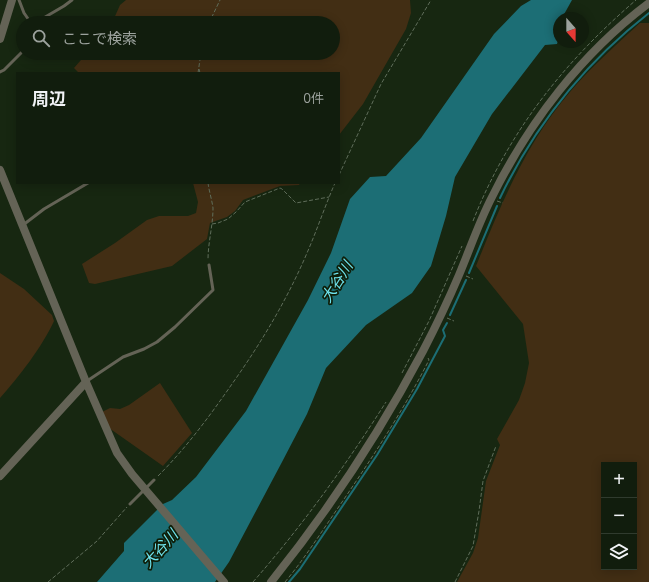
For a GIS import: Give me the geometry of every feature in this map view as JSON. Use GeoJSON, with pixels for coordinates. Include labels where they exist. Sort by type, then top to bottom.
{"type":"FeatureCollection","features":[{"type":"Feature","properties":{"kind":"street"},"geometry":{"type":"LineString","coordinates":[[0,38],[12,0]]}},
{"type":"Feature","properties":{"kind":"street"},"geometry":{"type":"LineString","coordinates":[[271,582],[302,542],[366,449],[397,400],[422,354],[456,284],[491,199],[524,138],[552,99],[586,60],[621,26],[649,3]]}},
{"type":"Feature","properties":{"kind":"street"},"geometry":{"type":"LineString","coordinates":[[0,170],[86,382],[117,453],[145,490],[224,582]]}},
{"type":"Feature","properties":{"kind":"street"},"geometry":{"type":"LineString","coordinates":[[0,476],[86,382]]}},
{"type":"Feature","properties":{"kind":"lane"},"geometry":{"type":"LineString","coordinates":[[19,0],[26,16]]}},
{"type":"Feature","properties":{"kind":"lane"},"geometry":{"type":"LineString","coordinates":[[47,16],[72,0]]}},
{"type":"Feature","properties":{"kind":"lane"},"geometry":{"type":"LineString","coordinates":[[0,72],[16,58]]}},
{"type":"Feature","properties":{"kind":"lane"},"geometry":{"type":"LineString","coordinates":[[23,225],[44,209],[86,184]]}},
{"type":"Feature","properties":{"kind":"lane"},"geometry":{"type":"LineString","coordinates":[[86,382],[123,357],[152,345],[174,328],[213,290],[209,265]]}},
{"type":"Feature","properties":{"kind":"lane"},"geometry":{"type":"LineString","coordinates":[[130,504],[154,480]]}},
{"type":"Feature","properties":{"kind":"path"},"geometry":{"type":"LineString","coordinates":[[212,16],[220,0]]}},
{"type":"Feature","properties":{"kind":"path"},"geometry":{"type":"LineString","coordinates":[[340,173],[381,84],[431,0]]}},
{"type":"Feature","properties":{"kind":"path"},"geometry":{"type":"LineString","coordinates":[[473,221],[480,201],[506,151],[537,103],[571,62],[591,41],[636,0]]}},
{"type":"Feature","properties":{"kind":"path"},"geometry":{"type":"LineString","coordinates":[[198,72],[200,60]]}},
{"type":"Feature","properties":{"kind":"path"},"geometry":{"type":"LineString","coordinates":[[208,184],[213,207],[208,249],[209,265]]}},
{"type":"Feature","properties":{"kind":"path"},"geometry":{"type":"LineString","coordinates":[[154,480],[194,437],[211,415],[273,322],[307,254],[336,184]]}},
{"type":"Feature","properties":{"kind":"path"},"geometry":{"type":"LineString","coordinates":[[212,224],[228,218],[245,202],[280,188],[296,202],[329,197]]}},
{"type":"Feature","properties":{"kind":"path"},"geometry":{"type":"LineString","coordinates":[[402,373],[429,321],[462,246]]}},
{"type":"Feature","properties":{"kind":"path"},"geometry":{"type":"LineString","coordinates":[[285,582],[378,449],[413,392],[429,360],[422,354]]}},
{"type":"Feature","properties":{"kind":"path"},"geometry":{"type":"LineString","coordinates":[[253,582],[303,520],[350,457],[389,397]]}},
{"type":"Feature","properties":{"kind":"path"},"geometry":{"type":"LineString","coordinates":[[455,582],[473,546],[483,481],[496,446]]}},
{"type":"Feature","properties":{"kind":"path"},"geometry":{"type":"LineString","coordinates":[[48,582],[97,541],[130,504]]}},
{"type":"Feature","properties":{"kind":"shaded area"},"geometry":{"type":"Polygon","coordinates":[[[126,0],[410,0],[411,13],[406,29],[363,104],[340,134],[340,72],[78,72],[74,68],[81,60],[340,60],[340,16],[115,16],[120,5],[126,0]]]}},
{"type":"Feature","properties":{"kind":"shaded area"},"geometry":{"type":"Polygon","coordinates":[[[640,23],[649,23],[649,582],[457,582],[473,553],[478,538],[486,481],[500,445],[497,439],[519,400],[525,383],[529,363],[523,324],[476,266],[505,197],[540,132],[570,92],[604,56],[640,23]]]}},
{"type":"Feature","properties":{"kind":"shaded area"},"geometry":{"type":"Polygon","coordinates":[[[193,184],[300,184],[280,186],[243,200],[235,211],[227,217],[210,223],[207,239],[172,266],[95,284],[89,283],[82,264],[147,220],[159,216],[188,216],[196,213],[198,202],[193,184]]]}},
{"type":"Feature","properties":{"kind":"shaded area"},"geometry":{"type":"Polygon","coordinates":[[[0,273],[24,289],[52,315],[54,321],[30,361],[0,398],[0,273]]]}},
{"type":"Feature","properties":{"kind":"shaded area"},"geometry":{"type":"Polygon","coordinates":[[[160,383],[192,433],[163,466],[109,428],[102,412],[110,408],[120,409],[129,405],[160,383]]]}},
{"type":"Feature","properties":{"kind":"water","name":"大谷川"},"geometry":{"type":"Polygon","coordinates":[[[531,0],[572,0],[565,12],[553,12],[553,44],[545,45],[492,114],[455,177],[446,216],[431,266],[412,293],[366,325],[326,368],[307,414],[229,562],[215,582],[97,582],[124,551],[124,543],[163,504],[172,500],[196,477],[246,411],[308,300],[331,253],[350,199],[370,177],[386,176],[421,138],[494,34],[521,6],[531,0]]]}},
{"type":"Feature","properties":{"kind":"waterway"},"geometry":{"type":"LineString","coordinates":[[500,198],[529,145],[564,97],[583,74],[604,53],[649,13]]}},
{"type":"Feature","properties":{"kind":"waterway"},"geometry":{"type":"LineString","coordinates":[[469,273],[497,206]]}},
{"type":"Feature","properties":{"kind":"waterway"},"geometry":{"type":"LineString","coordinates":[[450,315],[466,280]]}},
{"type":"Feature","properties":{"kind":"waterway"},"geometry":{"type":"LineString","coordinates":[[289,582],[300,569],[377,455],[417,389],[445,336],[443,330],[447,323]]}}]}
